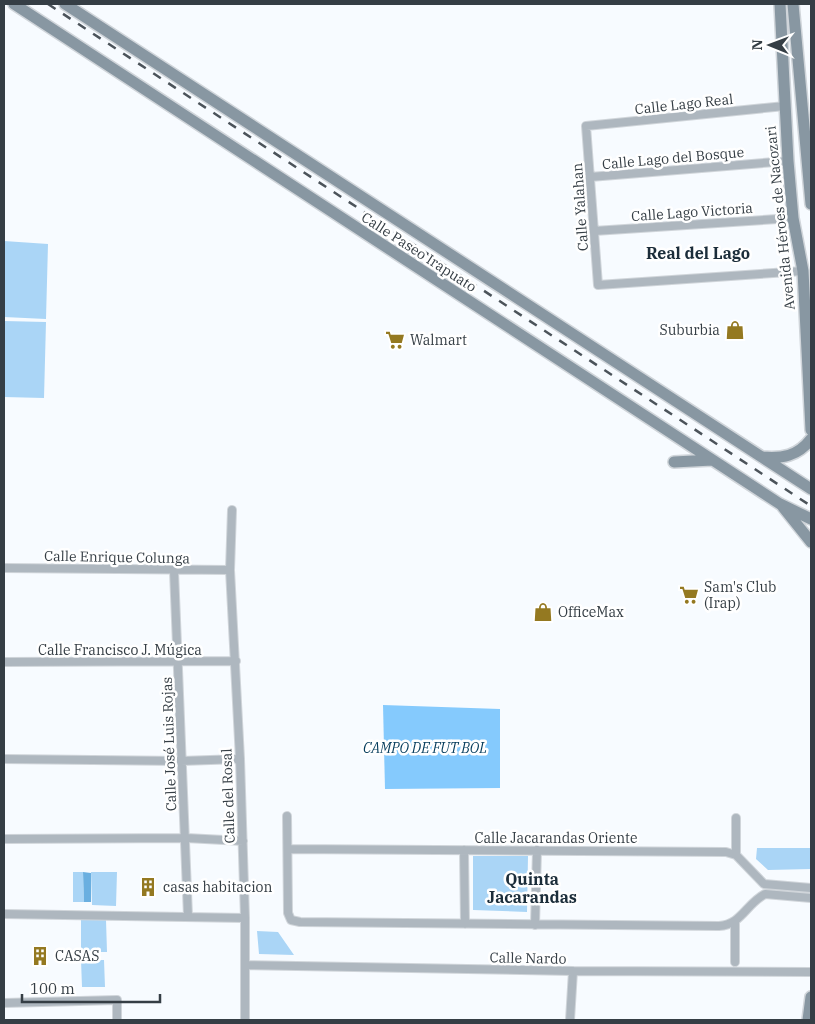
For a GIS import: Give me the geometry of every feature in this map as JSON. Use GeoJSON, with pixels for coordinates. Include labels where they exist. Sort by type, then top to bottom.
{"type":"FeatureCollection","features":[{"type":"Feature","properties":{"kind":"main road","name":"Calle Paseo Irapuato"},"geometry":{"type":"LineString","coordinates":[[14,4],[780,504],[811,519]]}},
{"type":"Feature","properties":{"kind":"main road","name":"Calle Paseo Irapuato"},"geometry":{"type":"LineString","coordinates":[[65,4],[811,490]]}},
{"type":"Feature","properties":{"kind":"main road","name":"Avenida Héroes de Nacozari"},"geometry":{"type":"LineString","coordinates":[[780,4],[788,161],[793,218],[803,271],[811,430]]}},
{"type":"Feature","properties":{"kind":"main road"},"geometry":{"type":"LineString","coordinates":[[793,4],[811,204]]}},
{"type":"Feature","properties":{"kind":"main road"},"geometry":{"type":"LineString","coordinates":[[761,457],[790,456],[803,448],[811,439]]}},
{"type":"Feature","properties":{"kind":"main road"},"geometry":{"type":"LineString","coordinates":[[674,462],[712,460]]}},
{"type":"Feature","properties":{"kind":"main road"},"geometry":{"type":"LineString","coordinates":[[780,504],[811,542]]}},
{"type":"Feature","properties":{"kind":"main road"},"geometry":{"type":"LineString","coordinates":[[808,1020],[811,997]]}},
{"type":"Feature","properties":{"kind":"street","name":"Calle Lago Real"},"geometry":{"type":"LineString","coordinates":[[586,126],[785,106]]}},
{"type":"Feature","properties":{"kind":"street","name":"Calle Yalahan"},"geometry":{"type":"LineString","coordinates":[[586,126],[598,285],[803,271]]}},
{"type":"Feature","properties":{"kind":"street","name":"Calle Lago del Bosque"},"geometry":{"type":"LineString","coordinates":[[590,177],[788,161]]}},
{"type":"Feature","properties":{"kind":"street","name":"Calle Lago Victoria"},"geometry":{"type":"LineString","coordinates":[[594,231],[793,218]]}},
{"type":"Feature","properties":{"kind":"street","name":"Calle del Rosal"},"geometry":{"type":"LineString","coordinates":[[232,510],[230,570],[240,759],[245,918],[245,1020]]}},
{"type":"Feature","properties":{"kind":"street","name":"Calle Enrique Colunga"},"geometry":{"type":"LineString","coordinates":[[4,568],[230,570]]}},
{"type":"Feature","properties":{"kind":"street","name":"Calle José Luis Rojas"},"geometry":{"type":"LineString","coordinates":[[174,571],[188,916]]}},
{"type":"Feature","properties":{"kind":"street","name":"Calle Francisco J. Múgica"},"geometry":{"type":"LineString","coordinates":[[4,662],[179,663],[236,661]]}},
{"type":"Feature","properties":{"kind":"street"},"geometry":{"type":"LineString","coordinates":[[4,759],[181,761],[240,759]]}},
{"type":"Feature","properties":{"kind":"street"},"geometry":{"type":"LineString","coordinates":[[287,816],[288,913],[291,920],[536,925],[719,926],[735,922],[759,897],[765,894],[811,898]]}},
{"type":"Feature","properties":{"kind":"street"},"geometry":{"type":"LineString","coordinates":[[736,818],[736,856],[764,884],[811,888]]}},
{"type":"Feature","properties":{"kind":"street"},"geometry":{"type":"LineString","coordinates":[[4,839],[186,838],[242,841]]}},
{"type":"Feature","properties":{"kind":"street","name":"Calle Jacarandas Oriente"},"geometry":{"type":"LineString","coordinates":[[288,849],[726,852],[736,856]]}},
{"type":"Feature","properties":{"kind":"street"},"geometry":{"type":"LineString","coordinates":[[464,850],[465,924]]}},
{"type":"Feature","properties":{"kind":"street"},"geometry":{"type":"LineString","coordinates":[[536,925],[537,850]]}},
{"type":"Feature","properties":{"kind":"street"},"geometry":{"type":"LineString","coordinates":[[4,914],[245,918]]}},
{"type":"Feature","properties":{"kind":"street"},"geometry":{"type":"LineString","coordinates":[[734,962],[735,922]]}},
{"type":"Feature","properties":{"kind":"street","name":"Calle Nardo"},"geometry":{"type":"LineString","coordinates":[[245,965],[573,971],[811,972]]}},
{"type":"Feature","properties":{"kind":"street"},"geometry":{"type":"LineString","coordinates":[[570,1020],[573,971]]}},
{"type":"Feature","properties":{"kind":"street"},"geometry":{"type":"LineString","coordinates":[[4,1003],[117,1000],[117,1020]]}},
{"type":"Feature","properties":{"kind":"shaded area"},"geometry":{"type":"Polygon","coordinates":[[[4,241],[48,244],[46,319],[4,317],[4,241]]]}},
{"type":"Feature","properties":{"kind":"shaded area"},"geometry":{"type":"Polygon","coordinates":[[[4,321],[46,322],[44,398],[4,397],[4,321]]]}},
{"type":"Feature","properties":{"kind":"shaded area"},"geometry":{"type":"Polygon","coordinates":[[[757,848],[811,848],[811,869],[768,870],[756,859],[757,848]]]}},
{"type":"Feature","properties":{"kind":"shaded area"},"geometry":{"type":"Polygon","coordinates":[[[473,856],[528,856],[527,912],[473,910],[473,856]]]}},
{"type":"Feature","properties":{"kind":"shaded area"},"geometry":{"type":"Polygon","coordinates":[[[73,872],[83,872],[84,902],[73,902],[73,872]]]}},
{"type":"Feature","properties":{"kind":"shaded area"},"geometry":{"type":"Polygon","coordinates":[[[83,872],[91,873],[91,902],[84,902],[83,872]]]}},
{"type":"Feature","properties":{"kind":"shaded area"},"geometry":{"type":"Polygon","coordinates":[[[91,872],[117,872],[116,906],[92,905],[91,872]]]}},
{"type":"Feature","properties":{"kind":"shaded area"},"geometry":{"type":"Polygon","coordinates":[[[81,918],[106,920],[107,952],[81,952],[81,918]]]}},
{"type":"Feature","properties":{"kind":"shaded area"},"geometry":{"type":"Polygon","coordinates":[[[257,931],[278,932],[294,955],[259,954],[257,931]]]}},
{"type":"Feature","properties":{"kind":"shaded area"},"geometry":{"type":"Polygon","coordinates":[[[81,960],[104,960],[105,987],[82,987],[81,960]]]}},
{"type":"Feature","properties":{"kind":"green space","name":"CAMPO DE FUT BOL"},"geometry":{"type":"Polygon","coordinates":[[[383,705],[500,709],[500,788],[385,789],[383,705]]]}},
{"type":"Feature","properties":{"kind":"railway"},"geometry":{"type":"LineString","coordinates":[[48,4],[811,506]]}},
{"type":"Feature","properties":{"kind":"place","name":"Suburbia"},"geometry":{"type":"Point","coordinates":[735,330]}},
{"type":"Feature","properties":{"kind":"place","name":"Walmart"},"geometry":{"type":"Point","coordinates":[395,340]}},
{"type":"Feature","properties":{"kind":"place","name":"Sam's Club (Irap)"},"geometry":{"type":"Point","coordinates":[689,595]}},
{"type":"Feature","properties":{"kind":"place","name":"OfficeMax"},"geometry":{"type":"Point","coordinates":[543,612]}},
{"type":"Feature","properties":{"kind":"place","name":"casas habitacion"},"geometry":{"type":"Point","coordinates":[148,887]}},
{"type":"Feature","properties":{"kind":"place","name":"CASAS"},"geometry":{"type":"Point","coordinates":[40,956]}},
{"type":"Feature","properties":{"kind":"district","name":"Real del Lago"},"geometry":{"type":"Point","coordinates":[698,253]}},
{"type":"Feature","properties":{"kind":"district","name":"Quinta Jacarandas"},"geometry":{"type":"Point","coordinates":[532,888]}}]}
